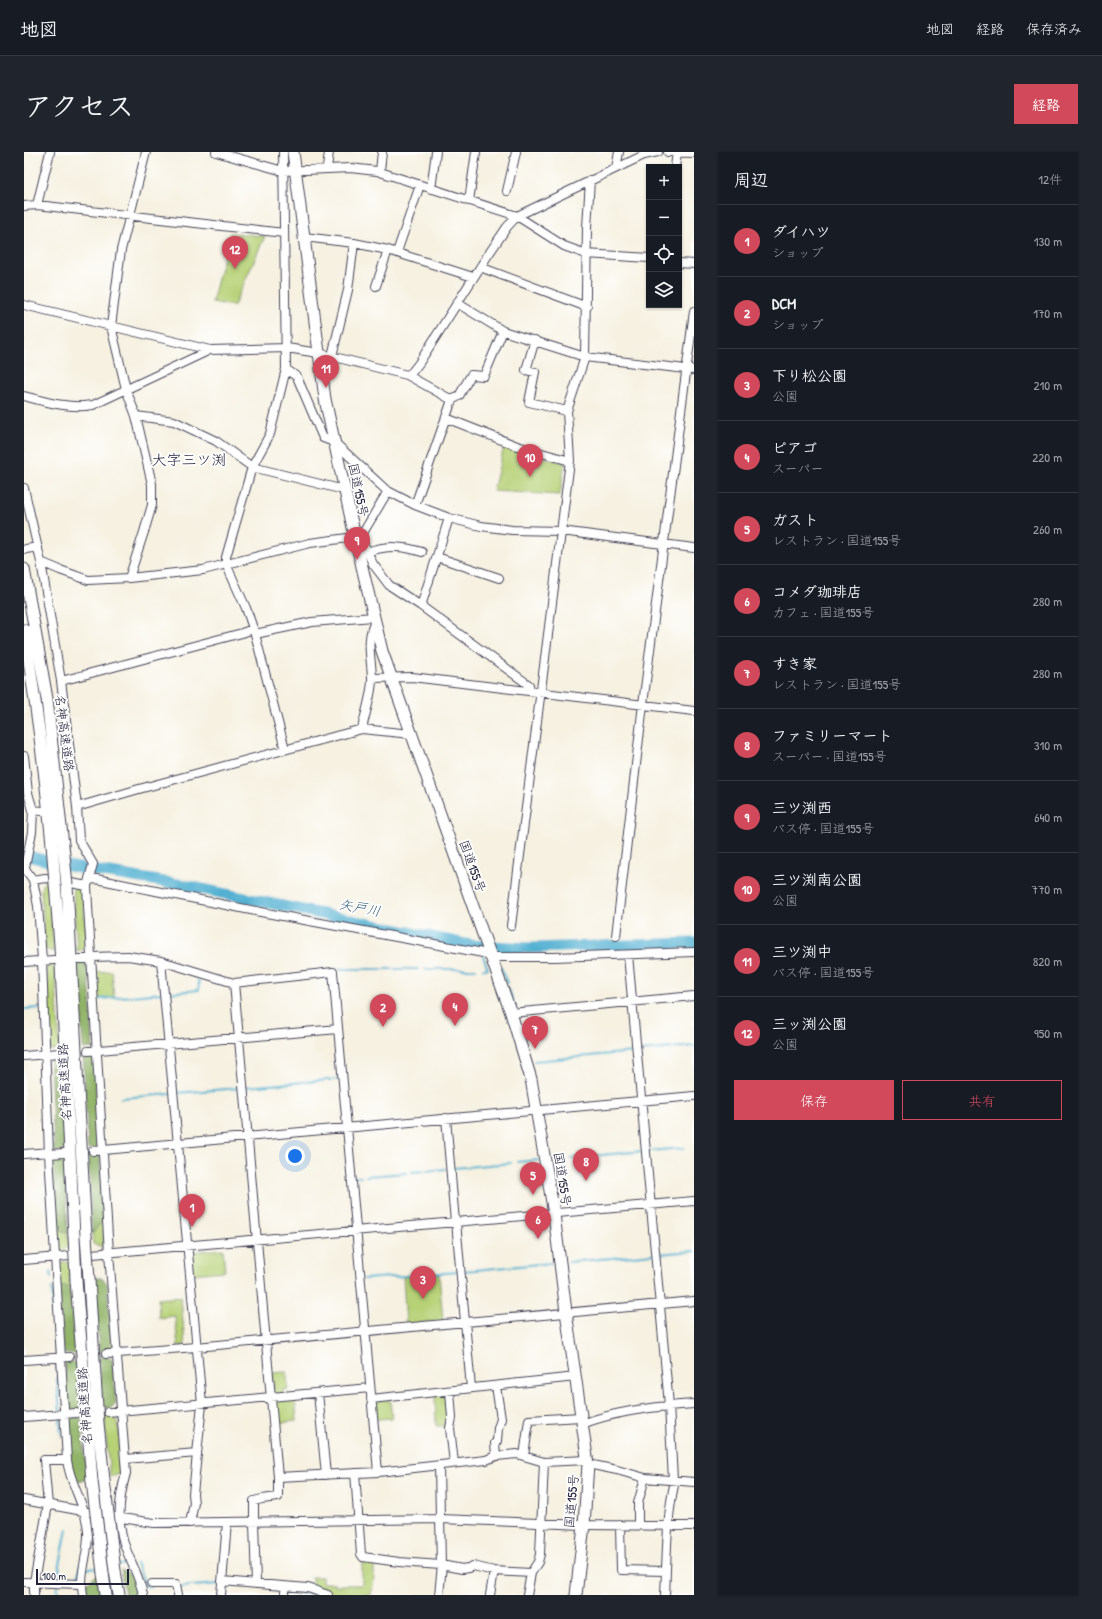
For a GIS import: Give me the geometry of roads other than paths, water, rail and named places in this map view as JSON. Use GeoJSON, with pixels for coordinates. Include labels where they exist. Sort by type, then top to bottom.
{"type":"FeatureCollection","features":[{"type":"Feature","properties":{"kind":"highway","name":"国道155号"},"geometry":{"type":"LineString","coordinates":[[293,152],[325,399],[344,490],[357,537],[374,621],[382,651],[511,1013],[530,1073],[554,1214],[566,1312],[588,1462],[584,1525],[576,1595]]}},
{"type":"Feature","properties":{"kind":"highway","name":"名神高速道路"},"geometry":{"type":"LineString","coordinates":[[24,569],[47,699],[67,885],[86,1236],[98,1423],[118,1595]]}},
{"type":"Feature","properties":{"kind":"highway","name":"名神高速道路"},"geometry":{"type":"LineString","coordinates":[[24,630],[36,702],[52,844],[60,946],[76,1280],[92,1481],[106,1595]]}},
{"type":"Feature","properties":{"kind":"street"},"geometry":{"type":"LineString","coordinates":[[37,205],[50,152]]}},
{"type":"Feature","properties":{"kind":"street"},"geometry":{"type":"LineString","coordinates":[[129,578],[152,505],[152,484],[136,416],[126,389],[111,326],[121,250],[146,152]]}},
{"type":"Feature","properties":{"kind":"street"},"geometry":{"type":"LineString","coordinates":[[216,152],[283,171],[327,168],[350,168],[380,171],[517,216],[564,246],[586,254],[646,258]]}},
{"type":"Feature","properties":{"kind":"street"},"geometry":{"type":"LineString","coordinates":[[283,152],[287,348],[286,369],[270,434],[252,467],[226,557],[226,564],[246,608],[254,631],[285,750]]}},
{"type":"Feature","properties":{"kind":"street"},"geometry":{"type":"LineString","coordinates":[[327,168],[329,152]]}},
{"type":"Feature","properties":{"kind":"street"},"geometry":{"type":"LineString","coordinates":[[380,171],[382,152]]}},
{"type":"Feature","properties":{"kind":"street"},"geometry":{"type":"LineString","coordinates":[[431,189],[436,152]]}},
{"type":"Feature","properties":{"kind":"street"},"geometry":{"type":"LineString","coordinates":[[469,201],[476,152]]}},
{"type":"Feature","properties":{"kind":"street"},"geometry":{"type":"LineString","coordinates":[[507,191],[516,152]]}},
{"type":"Feature","properties":{"kind":"street"},"geometry":{"type":"LineString","coordinates":[[616,168],[619,152]]}},
{"type":"Feature","properties":{"kind":"street"},"geometry":{"type":"LineString","coordinates":[[407,375],[412,372],[419,363],[473,277],[507,227],[517,216],[616,168],[650,153],[658,152]]}},
{"type":"Feature","properties":{"kind":"street"},"geometry":{"type":"LineString","coordinates":[[668,152],[694,153]]}},
{"type":"Feature","properties":{"kind":"street"},"geometry":{"type":"LineString","coordinates":[[675,164],[677,152]]}},
{"type":"Feature","properties":{"kind":"street"},"geometry":{"type":"LineString","coordinates":[[511,926],[570,461],[567,411],[585,357],[586,254],[590,180]]}},
{"type":"Feature","properties":{"kind":"street"},"geometry":{"type":"LineString","coordinates":[[376,286],[420,185]]}},
{"type":"Feature","properties":{"kind":"street"},"geometry":{"type":"LineString","coordinates":[[24,206],[37,205],[284,233]]}},
{"type":"Feature","properties":{"kind":"street"},"geometry":{"type":"LineString","coordinates":[[304,238],[354,243],[392,251],[473,277]]}},
{"type":"Feature","properties":{"kind":"street"},"geometry":{"type":"LineString","coordinates":[[332,356],[348,290],[354,243]]}},
{"type":"Feature","properties":{"kind":"street"},"geometry":{"type":"LineString","coordinates":[[682,263],[694,264]]}},
{"type":"Feature","properties":{"kind":"street"},"geometry":{"type":"LineString","coordinates":[[480,267],[586,307]]}},
{"type":"Feature","properties":{"kind":"street"},"geometry":{"type":"LineString","coordinates":[[457,302],[503,331],[585,357],[690,369]]}},
{"type":"Feature","properties":{"kind":"street"},"geometry":{"type":"LineString","coordinates":[[24,305],[210,350],[287,348],[332,356],[407,375],[452,400]]}},
{"type":"Feature","properties":{"kind":"street"},"geometry":{"type":"LineString","coordinates":[[616,936],[643,704],[664,544],[690,369],[694,311]]}},
{"type":"Feature","properties":{"kind":"street"},"geometry":{"type":"LineString","coordinates":[[415,505],[452,400],[458,396],[470,375],[484,376],[503,331]]}},
{"type":"Feature","properties":{"kind":"street"},"geometry":{"type":"LineString","coordinates":[[535,340],[526,370],[535,372],[529,402],[567,411]]}},
{"type":"Feature","properties":{"kind":"street"},"geometry":{"type":"LineString","coordinates":[[24,396],[58,405],[81,407],[93,405],[210,350]]}},
{"type":"Feature","properties":{"kind":"street"},"geometry":{"type":"LineString","coordinates":[[286,369],[297,377],[312,408],[323,438],[334,442],[388,491],[415,505],[449,518],[481,526],[512,530],[561,531],[694,548]]}},
{"type":"Feature","properties":{"kind":"street"},"geometry":{"type":"LineString","coordinates":[[136,416],[174,421],[216,441],[252,467],[344,490]]}},
{"type":"Feature","properties":{"kind":"street"},"geometry":{"type":"LineString","coordinates":[[446,418],[517,446],[570,461]]}},
{"type":"Feature","properties":{"kind":"street"},"geometry":{"type":"LineString","coordinates":[[24,488],[41,562],[61,681],[77,811],[79,840],[93,864],[89,881],[93,1050],[126,1472],[120,1493],[120,1518],[123,1539],[138,1574],[143,1595]]}},
{"type":"Feature","properties":{"kind":"street"},"geometry":{"type":"LineString","coordinates":[[41,562],[88,580],[129,578],[203,570],[310,543],[357,537],[388,491]]}},
{"type":"Feature","properties":{"kind":"street"},"geometry":{"type":"LineString","coordinates":[[421,606],[449,518]]}},
{"type":"Feature","properties":{"kind":"street"},"geometry":{"type":"LineString","coordinates":[[357,537],[389,585],[421,606],[529,685],[530,690]]}},
{"type":"Feature","properties":{"kind":"street"},"geometry":{"type":"LineString","coordinates":[[367,552],[379,548],[394,546],[422,552]]}},
{"type":"Feature","properties":{"kind":"street"},"geometry":{"type":"LineString","coordinates":[[26,549],[38,547]]}},
{"type":"Feature","properties":{"kind":"street"},"geometry":{"type":"LineString","coordinates":[[437,557],[499,578]]}},
{"type":"Feature","properties":{"kind":"street"},"geometry":{"type":"LineString","coordinates":[[61,681],[242,633],[312,622],[374,621],[371,630],[370,646],[372,678],[362,728]]}},
{"type":"Feature","properties":{"kind":"street"},"geometry":{"type":"LineString","coordinates":[[372,678],[391,676],[412,677],[541,691],[694,711]]}},
{"type":"Feature","properties":{"kind":"street"},"geometry":{"type":"LineString","coordinates":[[67,814],[139,789],[362,728],[411,734]]}},
{"type":"Feature","properties":{"kind":"street"},"geometry":{"type":"LineString","coordinates":[[24,756],[28,792],[37,811],[27,851],[25,867],[33,880],[38,906],[42,960],[49,1153],[67,1460],[72,1480],[85,1512],[88,1530],[88,1547],[82,1572],[81,1584],[83,1595]]}},
{"type":"Feature","properties":{"kind":"street"},"geometry":{"type":"LineString","coordinates":[[33,880],[45,878],[89,881],[96,879],[490,955],[628,955],[694,952]]}},
{"type":"Feature","properties":{"kind":"street"},"geometry":{"type":"LineString","coordinates":[[628,955],[669,1405],[674,1481],[670,1500],[668,1525],[665,1595]]}},
{"type":"Feature","properties":{"kind":"street"},"geometry":{"type":"LineString","coordinates":[[79,959],[128,956],[161,962],[234,983],[333,972],[378,1472]]}},
{"type":"Feature","properties":{"kind":"street"},"geometry":{"type":"LineString","coordinates":[[24,962],[54,960]]}},
{"type":"Feature","properties":{"kind":"street"},"geometry":{"type":"LineString","coordinates":[[161,962],[186,1246],[202,1404],[194,1503],[190,1523]]}},
{"type":"Feature","properties":{"kind":"street"},"geometry":{"type":"LineString","coordinates":[[234,983],[278,1477],[278,1497],[262,1498],[254,1501],[256,1584]]}},
{"type":"Feature","properties":{"kind":"street"},"geometry":{"type":"LineString","coordinates":[[511,1013],[694,996]]}},
{"type":"Feature","properties":{"kind":"street"},"geometry":{"type":"LineString","coordinates":[[93,1050],[338,1029]]}},
{"type":"Feature","properties":{"kind":"street"},"geometry":{"type":"LineString","coordinates":[[24,1056],[60,1053]]}},
{"type":"Feature","properties":{"kind":"street"},"geometry":{"type":"LineString","coordinates":[[93,1151],[694,1096]]}},
{"type":"Feature","properties":{"kind":"street"},"geometry":{"type":"LineString","coordinates":[[446,1118],[471,1388]]}},
{"type":"Feature","properties":{"kind":"street"},"geometry":{"type":"LineString","coordinates":[[24,1154],[64,1153]]}},
{"type":"Feature","properties":{"kind":"street"},"geometry":{"type":"LineString","coordinates":[[24,1260],[694,1201]]}},
{"type":"Feature","properties":{"kind":"street"},"geometry":{"type":"LineString","coordinates":[[106,1354],[266,1341],[694,1301]]}},
{"type":"Feature","properties":{"kind":"street"},"geometry":{"type":"LineString","coordinates":[[24,1360],[69,1357]]}},
{"type":"Feature","properties":{"kind":"street"},"geometry":{"type":"LineString","coordinates":[[371,1399],[576,1377]]}},
{"type":"Feature","properties":{"kind":"street"},"geometry":{"type":"LineString","coordinates":[[496,1386],[501,1419],[497,1440],[495,1443],[496,1456]]}},
{"type":"Feature","properties":{"kind":"street"},"geometry":{"type":"LineString","coordinates":[[108,1412],[370,1388]]}},
{"type":"Feature","properties":{"kind":"street"},"geometry":{"type":"LineString","coordinates":[[450,1391],[452,1418],[450,1428],[454,1464]]}},
{"type":"Feature","properties":{"kind":"street"},"geometry":{"type":"LineString","coordinates":[[318,1393],[326,1475]]}},
{"type":"Feature","properties":{"kind":"street"},"geometry":{"type":"LineString","coordinates":[[524,1456],[529,1420],[582,1420],[669,1405],[694,1404]]}},
{"type":"Feature","properties":{"kind":"street"},"geometry":{"type":"LineString","coordinates":[[24,1417],[76,1413]]}},
{"type":"Feature","properties":{"kind":"street"},"geometry":{"type":"LineString","coordinates":[[125,1459],[197,1453]]}},
{"type":"Feature","properties":{"kind":"street"},"geometry":{"type":"LineString","coordinates":[[278,1477],[378,1472],[486,1460],[496,1456],[517,1454],[544,1462],[588,1462],[645,1478],[694,1482]]}},
{"type":"Feature","properties":{"kind":"street"},"geometry":{"type":"LineString","coordinates":[[34,1595],[34,1582],[48,1505],[44,1460],[67,1460]]}},
{"type":"Feature","properties":{"kind":"street"},"geometry":{"type":"LineString","coordinates":[[527,1595],[531,1573],[538,1562],[540,1554],[544,1462]]}},
{"type":"Feature","properties":{"kind":"street"},"geometry":{"type":"LineString","coordinates":[[439,1466],[442,1565],[439,1595]]}},
{"type":"Feature","properties":{"kind":"street"},"geometry":{"type":"LineString","coordinates":[[355,1474],[361,1554],[363,1557],[399,1562],[462,1568],[473,1566],[494,1571],[531,1573]]}},
{"type":"Feature","properties":{"kind":"street"},"geometry":{"type":"LineString","coordinates":[[638,1525],[638,1503],[645,1478]]}},
{"type":"Feature","properties":{"kind":"street"},"geometry":{"type":"LineString","coordinates":[[24,1500],[154,1523],[441,1519],[584,1525],[694,1526]]}},
{"type":"Feature","properties":{"kind":"street"},"geometry":{"type":"LineString","coordinates":[[221,1595],[227,1522]]}},
{"type":"Feature","properties":{"kind":"street"},"geometry":{"type":"LineString","coordinates":[[620,1525],[621,1570],[666,1570]]}},
{"type":"Feature","properties":{"kind":"street"},"geometry":{"type":"LineString","coordinates":[[490,1595],[494,1571]]}},
{"type":"Feature","properties":{"kind":"street"},"geometry":{"type":"LineString","coordinates":[[222,1581],[308,1588],[328,1595]]}},
{"type":"Feature","properties":{"kind":"street"},"geometry":{"type":"LineString","coordinates":[[24,1582],[81,1584]]}},
{"type":"Feature","properties":{"kind":"street"},"geometry":{"type":"LineString","coordinates":[[152,1584],[176,1584],[178,1595]]}},
{"type":"Feature","properties":{"kind":"waterway","name":"矢戸川"},"geometry":{"type":"LineString","coordinates":[[24,855],[73,867],[183,885],[470,945],[529,948],[694,943]]}},
{"type":"Feature","properties":{"kind":"waterway"},"geometry":{"type":"LineString","coordinates":[[97,953],[122,952]]}},
{"type":"Feature","properties":{"kind":"waterway"},"geometry":{"type":"LineString","coordinates":[[79,955],[88,955]]}},
{"type":"Feature","properties":{"kind":"waterway"},"geometry":{"type":"LineString","coordinates":[[483,956],[488,969],[483,969]]}},
{"type":"Feature","properties":{"kind":"waterway"},"geometry":{"type":"LineString","coordinates":[[38,964],[39,975]]}},
{"type":"Feature","properties":{"kind":"waterway"},"geometry":{"type":"LineString","coordinates":[[501,967],[507,983]]}},
{"type":"Feature","properties":{"kind":"waterway"},"geometry":{"type":"LineString","coordinates":[[336,969],[418,969]]}},
{"type":"Feature","properties":{"kind":"waterway"},"geometry":{"type":"LineString","coordinates":[[425,969],[476,969]]}},
{"type":"Feature","properties":{"kind":"waterway"},"geometry":{"type":"LineString","coordinates":[[167,993],[199,990],[198,974]]}},
{"type":"Feature","properties":{"kind":"waterway"},"geometry":{"type":"LineString","coordinates":[[509,990],[517,1009]]}},
{"type":"Feature","properties":{"kind":"waterway"},"geometry":{"type":"LineString","coordinates":[[100,999],[162,993]]}},
{"type":"Feature","properties":{"kind":"waterway"},"geometry":{"type":"LineString","coordinates":[[24,1009],[41,1008]]}},
{"type":"Feature","properties":{"kind":"waterway"},"geometry":{"type":"LineString","coordinates":[[640,1051],[694,1046]]}},
{"type":"Feature","properties":{"kind":"waterway"},"geometry":{"type":"LineString","coordinates":[[534,1061],[634,1052]]}},
{"type":"Feature","properties":{"kind":"waterway"},"geometry":{"type":"LineString","coordinates":[[246,1087],[340,1079]]}},
{"type":"Feature","properties":{"kind":"waterway"},"geometry":{"type":"LineString","coordinates":[[176,1093],[240,1088]]}},
{"type":"Feature","properties":{"kind":"waterway"},"geometry":{"type":"LineString","coordinates":[[121,1098],[171,1094]]}},
{"type":"Feature","properties":{"kind":"waterway"},"geometry":{"type":"LineString","coordinates":[[649,1151],[684,1148]]}},
{"type":"Feature","properties":{"kind":"waterway"},"geometry":{"type":"LineString","coordinates":[[571,1158],[643,1151]]}},
{"type":"Feature","properties":{"kind":"waterway"},"geometry":{"type":"LineString","coordinates":[[517,1162],[538,1160]]}},
{"type":"Feature","properties":{"kind":"waterway"},"geometry":{"type":"LineString","coordinates":[[454,1168],[511,1163]]}},
{"type":"Feature","properties":{"kind":"waterway"},"geometry":{"type":"LineString","coordinates":[[412,1172],[446,1169]]}},
{"type":"Feature","properties":{"kind":"waterway"},"geometry":{"type":"LineString","coordinates":[[366,1176],[406,1173]]}},
{"type":"Feature","properties":{"kind":"waterway"},"geometry":{"type":"LineString","coordinates":[[354,1177],[361,1177]]}},
{"type":"Feature","properties":{"kind":"waterway"},"geometry":{"type":"LineString","coordinates":[[658,1254],[694,1251]]}},
{"type":"Feature","properties":{"kind":"waterway"},"geometry":{"type":"LineString","coordinates":[[569,1262],[653,1254]]}},
{"type":"Feature","properties":{"kind":"waterway"},"geometry":{"type":"LineString","coordinates":[[463,1271],[551,1263]]}},
{"type":"Feature","properties":{"kind":"waterway"},"geometry":{"type":"LineString","coordinates":[[51,1271],[52,1278]]}},
{"type":"Feature","properties":{"kind":"waterway"},"geometry":{"type":"LineString","coordinates":[[364,1279],[458,1272]]}},
{"type":"Feature","properties":{"kind":"waterway"},"geometry":{"type":"LineString","coordinates":[[52,1288],[53,1314]]}},
{"type":"Feature","properties":{"kind":"waterway"},"geometry":{"type":"LineString","coordinates":[[54,1330],[55,1337]]}},
{"type":"Feature","properties":{"kind":"waterway"},"geometry":{"type":"LineString","coordinates":[[55,1342],[56,1354]]}},
{"type":"Feature","properties":{"kind":"waterway"},"geometry":{"type":"LineString","coordinates":[[56,1361],[57,1370]]}},
{"type":"Feature","properties":{"kind":"waterway"},"geometry":{"type":"LineString","coordinates":[[57,1378],[60,1411]]}},
{"type":"Feature","properties":{"kind":"waterway"},"geometry":{"type":"LineString","coordinates":[[60,1417],[61,1434]]}},
{"type":"Feature","properties":{"kind":"waterway"},"geometry":{"type":"LineString","coordinates":[[57,1580],[67,1529]]}},
{"type":"Feature","properties":{"kind":"waterway"},"geometry":{"type":"LineString","coordinates":[[136,1563],[146,1586],[151,1586]]}},
{"type":"Feature","properties":{"kind":"waterway"},"geometry":{"type":"LineString","coordinates":[[118,1565],[126,1564]]}},
{"type":"Feature","properties":{"kind":"waterway"},"geometry":{"type":"LineString","coordinates":[[78,1579],[80,1565]]}},
{"type":"Feature","properties":{"kind":"waterway"},"geometry":{"type":"LineString","coordinates":[[87,1569],[98,1568]]}},
{"type":"Feature","properties":{"kind":"waterway"},"geometry":{"type":"LineString","coordinates":[[179,1587],[219,1584]]}},
{"type":"Feature","properties":{"kind":"waterway"},"geometry":{"type":"LineString","coordinates":[[57,1586],[58,1595]]}},
{"type":"Feature","properties":{"kind":"waterway"},"geometry":{"type":"LineString","coordinates":[[286,1590],[310,1593]]}},
{"type":"Feature","properties":{"kind":"tunnel"},"geometry":{"type":"LineString","coordinates":[[69,1357],[106,1354]]}},
{"type":"Feature","properties":{"kind":"place","name":"三ッ渕公園"},"geometry":{"type":"Point","coordinates":[235,269]}},
{"type":"Feature","properties":{"kind":"place","name":"三ツ渕中"},"geometry":{"type":"Point","coordinates":[326,388]}},
{"type":"Feature","properties":{"kind":"place","name":"三ツ渕南公園"},"geometry":{"type":"Point","coordinates":[530,477]}},
{"type":"Feature","properties":{"kind":"place","name":"三ツ渕西"},"geometry":{"type":"Point","coordinates":[357,560]}},
{"type":"Feature","properties":{"kind":"place","name":"ピアゴ"},"geometry":{"type":"Point","coordinates":[455,1026]}},
{"type":"Feature","properties":{"kind":"place","name":"DCM"},"geometry":{"type":"Point","coordinates":[383,1027]}},
{"type":"Feature","properties":{"kind":"place","name":"すき家"},"geometry":{"type":"Point","coordinates":[535,1049]}},
{"type":"Feature","properties":{"kind":"place","name":"ファミリーマート"},"geometry":{"type":"Point","coordinates":[586,1181]}},
{"type":"Feature","properties":{"kind":"place","name":"ガスト"},"geometry":{"type":"Point","coordinates":[533,1195]}},
{"type":"Feature","properties":{"kind":"place","name":"ダイハツ"},"geometry":{"type":"Point","coordinates":[192,1227]}},
{"type":"Feature","properties":{"kind":"place","name":"コメダ珈琲店"},"geometry":{"type":"Point","coordinates":[538,1239]}},
{"type":"Feature","properties":{"kind":"place","name":"下り松公園"},"geometry":{"type":"Point","coordinates":[423,1299]}},
{"type":"Feature","properties":{"kind":"district","name":"大字三ツ渕"},"geometry":{"type":"Point","coordinates":[189,459]}}]}
